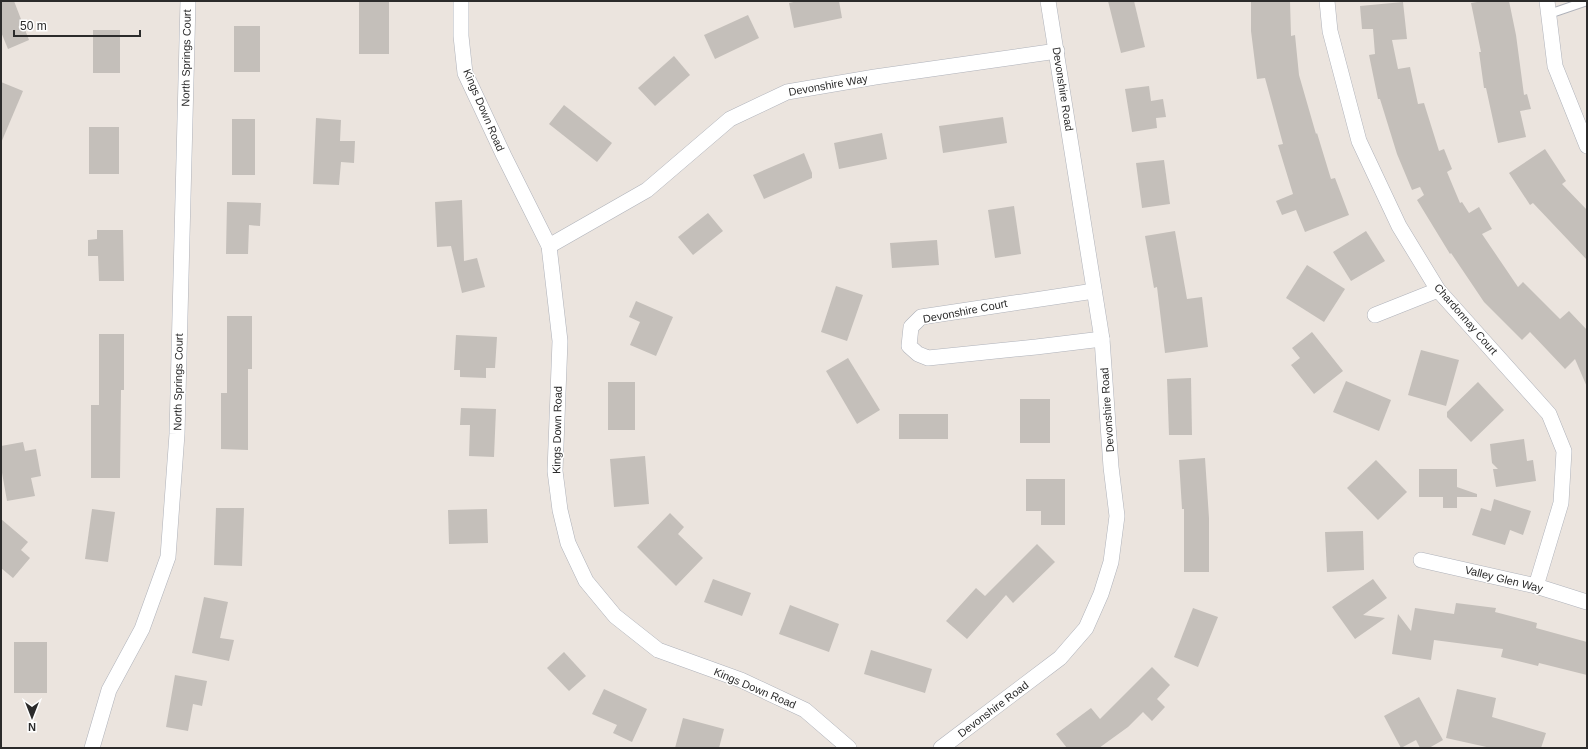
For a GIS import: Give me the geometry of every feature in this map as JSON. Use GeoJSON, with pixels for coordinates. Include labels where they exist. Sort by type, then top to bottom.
{"type":"FeatureCollection","features":[{"type":"Feature","properties":{"kind":"street","name":"North Springs Court"},"geometry":{"type":"LineString","coordinates":[[92,748],[109,690],[142,629],[168,557],[177,434],[188,1]]}},
{"type":"Feature","properties":{"kind":"street","name":"Kings Down Road"},"geometry":{"type":"LineString","coordinates":[[461,1],[460,36],[465,73],[549,246],[560,341],[555,471],[560,510],[568,543],[586,581],[615,616],[658,650],[741,680],[805,710],[849,748]]}},
{"type":"Feature","properties":{"kind":"street","name":"Devonshire Road"},"geometry":{"type":"LineString","coordinates":[[941,748],[1060,658],[1086,628],[1101,594],[1111,562],[1117,516],[1111,467],[1102,339],[1048,1]]}},
{"type":"Feature","properties":{"kind":"street","name":"Chardonnay Court"},"geometry":{"type":"LineString","coordinates":[[1327,1],[1330,31],[1359,141],[1399,226],[1438,290],[1549,414],[1564,451],[1561,503],[1536,586]]}},
{"type":"Feature","properties":{"kind":"street"},"geometry":{"type":"LineString","coordinates":[[1548,7],[1555,66],[1587,146]]}},
{"type":"Feature","properties":{"kind":"street","name":"Devonshire Way"},"geometry":{"type":"LineString","coordinates":[[549,246],[647,190],[730,119],[787,92],[875,77],[1057,51]]}},
{"type":"Feature","properties":{"kind":"street"},"geometry":{"type":"LineString","coordinates":[[1375,316],[1438,290]]}},
{"type":"Feature","properties":{"kind":"street","name":"Devonshire Court"},"geometry":{"type":"LineString","coordinates":[[1094,291],[921,317],[911,327],[909,346],[918,354],[928,358],[1036,348],[1102,339]]}},
{"type":"Feature","properties":{"kind":"street","name":"Valley Glen Way"},"geometry":{"type":"LineString","coordinates":[[1421,560],[1536,586],[1587,602]]}},
{"type":"Feature","properties":{"kind":"lane"},"geometry":{"type":"LineString","coordinates":[[1548,7],[1587,1]]}},
{"type":"Feature","properties":{"kind":"building"},"geometry":{"type":"Polygon","coordinates":[[[1,1],[14,1],[29,40],[8,49],[1,32],[1,1]]]}},
{"type":"Feature","properties":{"kind":"building"},"geometry":{"type":"Polygon","coordinates":[[[798,1],[839,1],[842,18],[794,28],[789,3],[798,1]]]}},
{"type":"Feature","properties":{"kind":"building"},"geometry":{"type":"Polygon","coordinates":[[[1108,1],[1134,1],[1145,47],[1121,53],[1108,1]]]}},
{"type":"Feature","properties":{"kind":"building"},"geometry":{"type":"Polygon","coordinates":[[[1251,1],[1290,1],[1291,36],[1295,35],[1299,75],[1331,179],[1335,178],[1349,215],[1305,232],[1296,210],[1282,215],[1276,201],[1293,194],[1278,145],[1283,144],[1265,78],[1257,79],[1251,31],[1251,1]]]}},
{"type":"Feature","properties":{"kind":"building"},"geometry":{"type":"Polygon","coordinates":[[[1483,1],[1509,1],[1516,35],[1524,95],[1527,94],[1531,109],[1520,111],[1526,137],[1498,143],[1486,88],[1484,88],[1479,52],[1481,52],[1471,3],[1483,1]]]}},
{"type":"Feature","properties":{"kind":"building"},"geometry":{"type":"Polygon","coordinates":[[[359,2],[389,2],[389,54],[359,54],[359,2]]]}},
{"type":"Feature","properties":{"kind":"building"},"geometry":{"type":"Polygon","coordinates":[[[1403,2],[1407,39],[1392,40],[1398,69],[1410,67],[1418,104],[1424,103],[1439,151],[1444,149],[1452,169],[1447,172],[1460,203],[1462,202],[1469,213],[1479,207],[1492,229],[1482,234],[1518,287],[1523,282],[1560,319],[1569,311],[1587,330],[1587,387],[1575,359],[1565,369],[1530,332],[1522,340],[1484,302],[1451,253],[1450,254],[1417,200],[1424,195],[1420,187],[1412,190],[1397,154],[1380,99],[1378,99],[1369,55],[1375,54],[1373,29],[1362,29],[1360,6],[1403,2]]]}},
{"type":"Feature","properties":{"kind":"building"},"geometry":{"type":"Polygon","coordinates":[[[748,15],[759,38],[715,59],[704,35],[748,15]]]}},
{"type":"Feature","properties":{"kind":"building"},"geometry":{"type":"Polygon","coordinates":[[[234,26],[260,26],[260,72],[234,72],[234,26]]]}},
{"type":"Feature","properties":{"kind":"building"},"geometry":{"type":"Polygon","coordinates":[[[93,30],[120,30],[120,73],[93,73],[93,30]]]}},
{"type":"Feature","properties":{"kind":"building"},"geometry":{"type":"Polygon","coordinates":[[[674,56],[690,75],[655,106],[638,88],[674,56]]]}},
{"type":"Feature","properties":{"kind":"building"},"geometry":{"type":"Polygon","coordinates":[[[1,82],[23,91],[1,143],[1,82]]]}},
{"type":"Feature","properties":{"kind":"building"},"geometry":{"type":"Polygon","coordinates":[[[1149,86],[1151,101],[1163,99],[1166,117],[1156,118],[1157,128],[1132,132],[1125,89],[1149,86]]]}},
{"type":"Feature","properties":{"kind":"building"},"geometry":{"type":"Polygon","coordinates":[[[564,105],[612,143],[597,162],[549,124],[564,105]]]}},
{"type":"Feature","properties":{"kind":"building"},"geometry":{"type":"Polygon","coordinates":[[[1003,117],[1007,143],[943,153],[939,126],[1003,117]]]}},
{"type":"Feature","properties":{"kind":"building"},"geometry":{"type":"Polygon","coordinates":[[[316,118],[341,120],[340,141],[355,141],[354,163],[341,162],[339,185],[313,184],[316,118]]]}},
{"type":"Feature","properties":{"kind":"building"},"geometry":{"type":"Polygon","coordinates":[[[232,119],[255,119],[255,175],[232,175],[232,119]]]}},
{"type":"Feature","properties":{"kind":"building"},"geometry":{"type":"Polygon","coordinates":[[[89,127],[119,127],[119,174],[89,174],[89,127]]]}},
{"type":"Feature","properties":{"kind":"building"},"geometry":{"type":"Polygon","coordinates":[[[882,133],[887,159],[839,169],[834,143],[882,133]]]}},
{"type":"Feature","properties":{"kind":"building"},"geometry":{"type":"Polygon","coordinates":[[[1545,149],[1566,181],[1562,184],[1587,210],[1587,260],[1533,203],[1530,205],[1509,173],[1545,149]]]}},
{"type":"Feature","properties":{"kind":"building"},"geometry":{"type":"Polygon","coordinates":[[[804,153],[812,173],[812,178],[764,199],[753,175],[804,153]]]}},
{"type":"Feature","properties":{"kind":"building"},"geometry":{"type":"Polygon","coordinates":[[[1164,160],[1170,204],[1142,208],[1136,163],[1164,160]]]}},
{"type":"Feature","properties":{"kind":"building"},"geometry":{"type":"Polygon","coordinates":[[[462,200],[464,261],[477,258],[485,287],[462,293],[451,246],[437,247],[435,202],[462,200]]]}},
{"type":"Feature","properties":{"kind":"building"},"geometry":{"type":"Polygon","coordinates":[[[227,202],[261,203],[260,226],[249,225],[248,254],[226,254],[227,202]]]}},
{"type":"Feature","properties":{"kind":"building"},"geometry":{"type":"Polygon","coordinates":[[[1014,206],[1021,254],[995,258],[988,210],[1014,206]]]}},
{"type":"Feature","properties":{"kind":"building"},"geometry":{"type":"Polygon","coordinates":[[[708,213],[723,231],[693,255],[678,237],[708,213]]]}},
{"type":"Feature","properties":{"kind":"building"},"geometry":{"type":"Polygon","coordinates":[[[97,230],[123,230],[124,281],[99,281],[98,256],[88,256],[88,240],[97,239],[97,230]]]}},
{"type":"Feature","properties":{"kind":"building"},"geometry":{"type":"Polygon","coordinates":[[[1175,231],[1187,299],[1202,297],[1208,347],[1165,353],[1157,287],[1154,288],[1145,236],[1175,231]]]}},
{"type":"Feature","properties":{"kind":"building"},"geometry":{"type":"Polygon","coordinates":[[[1366,231],[1385,261],[1351,281],[1333,252],[1366,231]]]}},
{"type":"Feature","properties":{"kind":"building"},"geometry":{"type":"Polygon","coordinates":[[[937,240],[939,265],[892,268],[890,243],[937,240]]]}},
{"type":"Feature","properties":{"kind":"building"},"geometry":{"type":"Polygon","coordinates":[[[1307,265],[1345,289],[1324,322],[1286,298],[1307,265]]]}},
{"type":"Feature","properties":{"kind":"building"},"geometry":{"type":"Polygon","coordinates":[[[836,286],[863,295],[847,341],[821,332],[836,286]]]}},
{"type":"Feature","properties":{"kind":"building"},"geometry":{"type":"Polygon","coordinates":[[[636,301],[673,317],[656,356],[630,345],[640,322],[629,317],[636,301]]]}},
{"type":"Feature","properties":{"kind":"building"},"geometry":{"type":"Polygon","coordinates":[[[227,316],[252,316],[252,369],[248,369],[248,450],[221,449],[221,393],[227,393],[227,316]]]}},
{"type":"Feature","properties":{"kind":"building"},"geometry":{"type":"Polygon","coordinates":[[[1312,332],[1343,371],[1314,394],[1291,365],[1300,358],[1292,348],[1312,332]]]}},
{"type":"Feature","properties":{"kind":"building"},"geometry":{"type":"Polygon","coordinates":[[[99,334],[124,334],[124,390],[121,390],[120,478],[91,478],[91,405],[99,405],[99,334]]]}},
{"type":"Feature","properties":{"kind":"building"},"geometry":{"type":"Polygon","coordinates":[[[456,335],[497,337],[495,368],[486,368],[486,378],[460,377],[460,370],[454,370],[456,335]]]}},
{"type":"Feature","properties":{"kind":"building"},"geometry":{"type":"Polygon","coordinates":[[[1421,350],[1459,360],[1446,406],[1408,395],[1421,350]]]}},
{"type":"Feature","properties":{"kind":"building"},"geometry":{"type":"Polygon","coordinates":[[[848,358],[880,410],[857,424],[826,371],[848,358]]]}},
{"type":"Feature","properties":{"kind":"building"},"geometry":{"type":"Polygon","coordinates":[[[1191,378],[1192,435],[1169,435],[1167,379],[1191,378]]]}},
{"type":"Feature","properties":{"kind":"building"},"geometry":{"type":"Polygon","coordinates":[[[1346,381],[1391,400],[1379,431],[1333,412],[1346,381]]]}},
{"type":"Feature","properties":{"kind":"building"},"geometry":{"type":"Polygon","coordinates":[[[608,382],[635,382],[635,430],[608,430],[608,382]]]}},
{"type":"Feature","properties":{"kind":"building"},"geometry":{"type":"Polygon","coordinates":[[[1478,382],[1504,410],[1471,442],[1447,417],[1447,412],[1478,382]]]}},
{"type":"Feature","properties":{"kind":"building"},"geometry":{"type":"Polygon","coordinates":[[[1020,399],[1050,399],[1050,443],[1020,443],[1020,399]]]}},
{"type":"Feature","properties":{"kind":"building"},"geometry":{"type":"Polygon","coordinates":[[[461,408],[496,409],[494,457],[469,456],[470,425],[460,425],[461,408]]]}},
{"type":"Feature","properties":{"kind":"building"},"geometry":{"type":"Polygon","coordinates":[[[899,414],[948,414],[948,439],[899,439],[899,414]]]}},
{"type":"Feature","properties":{"kind":"building"},"geometry":{"type":"Polygon","coordinates":[[[1524,439],[1527,461],[1533,460],[1536,481],[1496,487],[1493,469],[1498,469],[1492,463],[1490,444],[1524,439]]]}},
{"type":"Feature","properties":{"kind":"building"},"geometry":{"type":"Polygon","coordinates":[[[23,442],[25,451],[36,449],[41,476],[31,478],[35,496],[7,501],[1,467],[1,446],[23,442]]]}},
{"type":"Feature","properties":{"kind":"building"},"geometry":{"type":"Polygon","coordinates":[[[645,456],[649,504],[614,507],[610,459],[645,456]]]}},
{"type":"Feature","properties":{"kind":"building"},"geometry":{"type":"Polygon","coordinates":[[[1205,458],[1209,518],[1209,572],[1184,572],[1184,509],[1182,509],[1179,460],[1205,458]]]}},
{"type":"Feature","properties":{"kind":"building"},"geometry":{"type":"Polygon","coordinates":[[[1376,460],[1407,492],[1378,520],[1347,488],[1376,460]]]}},
{"type":"Feature","properties":{"kind":"building"},"geometry":{"type":"Polygon","coordinates":[[[1419,469],[1457,469],[1457,487],[1477,494],[1477,497],[1457,497],[1457,508],[1443,508],[1443,497],[1419,497],[1419,469]]]}},
{"type":"Feature","properties":{"kind":"building"},"geometry":{"type":"Polygon","coordinates":[[[1026,479],[1065,479],[1065,525],[1041,525],[1041,511],[1026,511],[1026,479]]]}},
{"type":"Feature","properties":{"kind":"building"},"geometry":{"type":"Polygon","coordinates":[[[1494,499],[1531,511],[1523,535],[1510,530],[1505,545],[1472,535],[1481,508],[1491,511],[1494,499]]]}},
{"type":"Feature","properties":{"kind":"building"},"geometry":{"type":"Polygon","coordinates":[[[216,508],[244,508],[242,566],[214,565],[216,508]]]}},
{"type":"Feature","properties":{"kind":"building"},"geometry":{"type":"Polygon","coordinates":[[[92,509],[115,512],[108,562],[85,559],[92,509]]]}},
{"type":"Feature","properties":{"kind":"building"},"geometry":{"type":"Polygon","coordinates":[[[487,509],[488,543],[449,544],[448,510],[487,509]]]}},
{"type":"Feature","properties":{"kind":"building"},"geometry":{"type":"Polygon","coordinates":[[[670,513],[684,527],[678,534],[703,558],[676,586],[637,547],[670,513]]]}},
{"type":"Feature","properties":{"kind":"building"},"geometry":{"type":"Polygon","coordinates":[[[1,519],[28,542],[21,550],[30,558],[13,578],[1,568],[1,519]]]}},
{"type":"Feature","properties":{"kind":"building"},"geometry":{"type":"Polygon","coordinates":[[[1363,531],[1364,570],[1327,572],[1325,532],[1363,531]]]}},
{"type":"Feature","properties":{"kind":"building"},"geometry":{"type":"Polygon","coordinates":[[[1037,544],[1055,562],[1013,603],[1006,595],[967,639],[946,621],[976,588],[985,596],[1037,544]]]}},
{"type":"Feature","properties":{"kind":"building"},"geometry":{"type":"Polygon","coordinates":[[[713,579],[751,593],[742,616],[704,602],[713,579]]]}},
{"type":"Feature","properties":{"kind":"building"},"geometry":{"type":"Polygon","coordinates":[[[1373,579],[1387,598],[1363,615],[1385,618],[1355,639],[1332,607],[1373,579]]]}},
{"type":"Feature","properties":{"kind":"building"},"geometry":{"type":"Polygon","coordinates":[[[204,597],[228,602],[220,638],[234,640],[229,661],[192,653],[204,597]]]}},
{"type":"Feature","properties":{"kind":"building"},"geometry":{"type":"Polygon","coordinates":[[[1456,603],[1496,608],[1495,612],[1537,623],[1536,628],[1587,642],[1587,675],[1539,663],[1538,666],[1501,657],[1503,649],[1434,640],[1431,660],[1392,654],[1398,614],[1411,631],[1415,608],[1454,614],[1456,603]]]}},
{"type":"Feature","properties":{"kind":"building"},"geometry":{"type":"Polygon","coordinates":[[[790,605],[839,624],[829,652],[779,634],[790,605]]]}},
{"type":"Feature","properties":{"kind":"building"},"geometry":{"type":"Polygon","coordinates":[[[1193,608],[1218,617],[1198,667],[1174,657],[1193,608]]]}},
{"type":"Feature","properties":{"kind":"building"},"geometry":{"type":"Polygon","coordinates":[[[14,642],[47,642],[47,693],[14,693],[14,642]]]}},
{"type":"Feature","properties":{"kind":"building"},"geometry":{"type":"Polygon","coordinates":[[[871,650],[932,669],[925,693],[864,674],[871,650]]]}},
{"type":"Feature","properties":{"kind":"building"},"geometry":{"type":"Polygon","coordinates":[[[564,652],[586,676],[569,691],[547,668],[564,652]]]}},
{"type":"Feature","properties":{"kind":"building"},"geometry":{"type":"Polygon","coordinates":[[[1152,667],[1170,685],[1157,699],[1165,707],[1152,721],[1143,712],[1128,727],[1099,748],[1067,748],[1056,734],[1091,708],[1100,719],[1152,667]]]}},
{"type":"Feature","properties":{"kind":"building"},"geometry":{"type":"Polygon","coordinates":[[[175,675],[207,681],[202,706],[193,704],[188,731],[166,727],[175,675]]]}},
{"type":"Feature","properties":{"kind":"building"},"geometry":{"type":"Polygon","coordinates":[[[604,689],[647,709],[632,742],[613,733],[617,725],[592,714],[604,689]]]}},
{"type":"Feature","properties":{"kind":"building"},"geometry":{"type":"Polygon","coordinates":[[[1457,689],[1496,698],[1492,717],[1546,733],[1541,748],[1491,748],[1446,738],[1457,689]]]}},
{"type":"Feature","properties":{"kind":"building"},"geometry":{"type":"Polygon","coordinates":[[[1419,697],[1443,740],[1429,748],[1420,748],[1416,740],[1401,748],[1384,716],[1419,697]]]}},
{"type":"Feature","properties":{"kind":"building"},"geometry":{"type":"Polygon","coordinates":[[[683,718],[724,729],[719,748],[675,748],[683,718]]]}}]}
